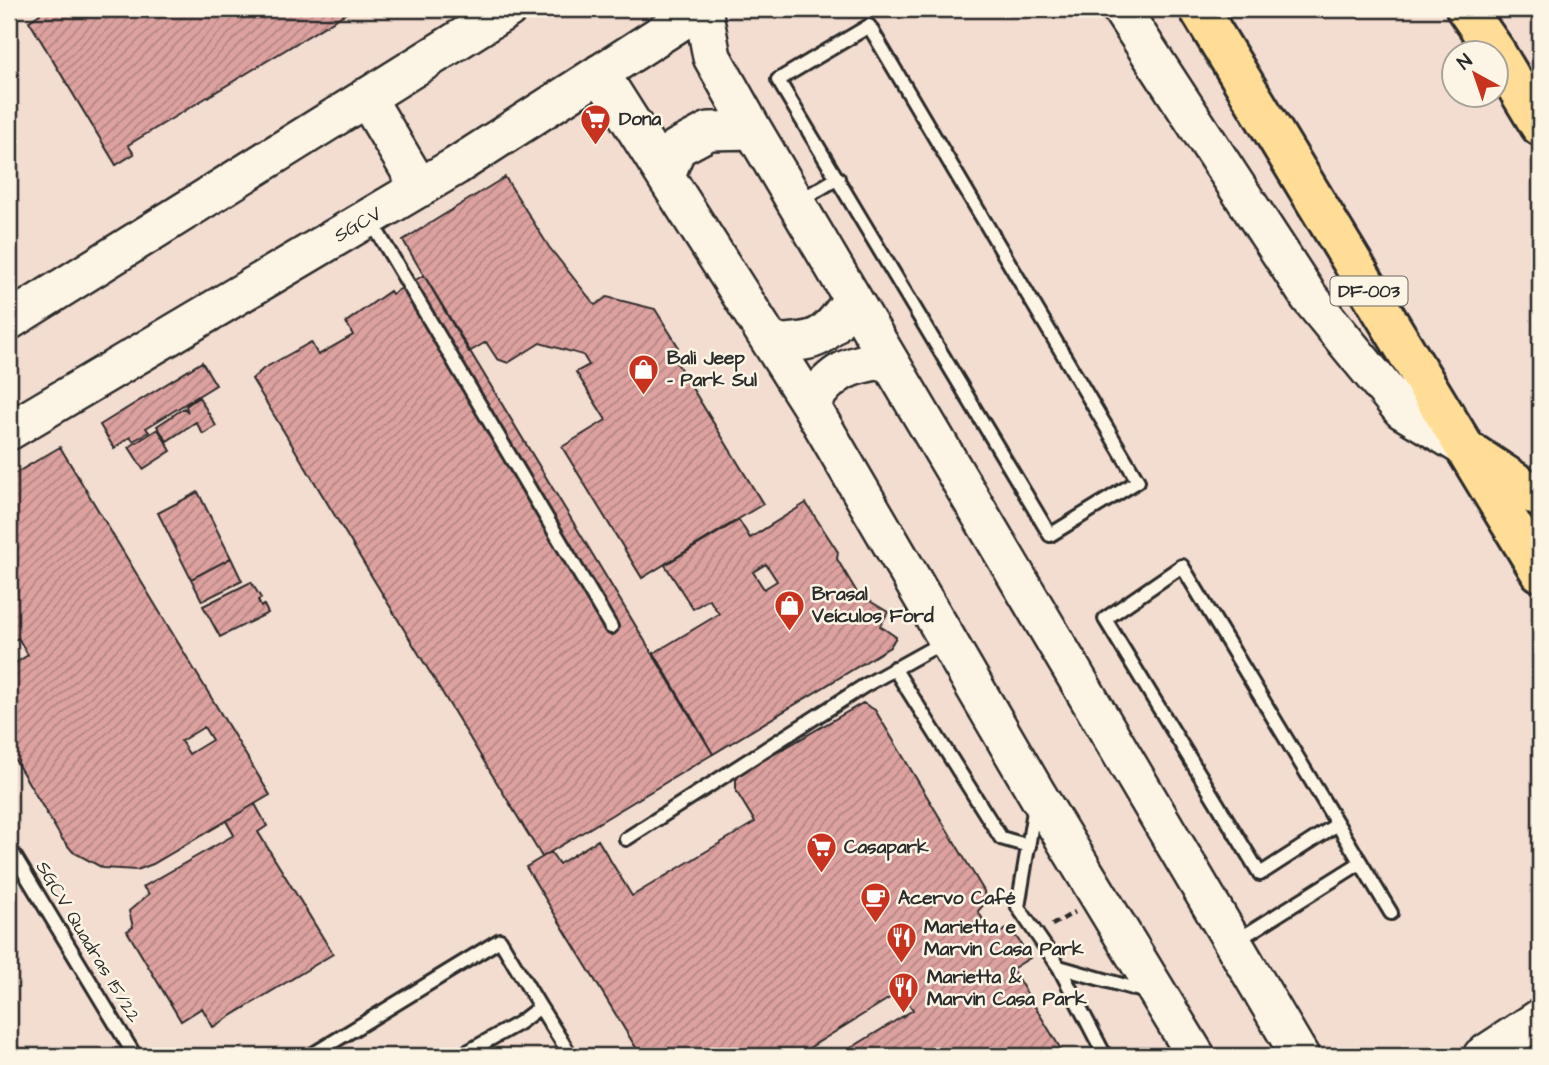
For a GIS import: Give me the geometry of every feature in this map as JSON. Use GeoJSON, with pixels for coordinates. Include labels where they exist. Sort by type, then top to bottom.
{"type":"FeatureCollection","features":[{"type":"Feature","properties":{"kind":"highway","name":"DF-003"},"geometry":{"type":"LineString","coordinates":[[1199,9],[1540,572]]}},
{"type":"Feature","properties":{"kind":"highway"},"geometry":{"type":"LineString","coordinates":[[1466,9],[1486,38]]}},
{"type":"Feature","properties":{"kind":"highway"},"geometry":{"type":"LineString","coordinates":[[1510,76],[1540,126]]}},
{"type":"Feature","properties":{"kind":"highway"},"geometry":{"type":"LineString","coordinates":[[1462,446],[1540,498]]}},
{"type":"Feature","properties":{"kind":"street"},"geometry":{"type":"LineString","coordinates":[[9,321],[508,9]]}},
{"type":"Feature","properties":{"kind":"street"},"geometry":{"type":"LineString","coordinates":[[702,9],[712,57],[753,130],[1300,1056]]}},
{"type":"Feature","properties":{"kind":"street","name":"SGCV"},"geometry":{"type":"LineString","coordinates":[[15,415],[420,188],[702,9]]}},
{"type":"Feature","properties":{"kind":"street"},"geometry":{"type":"LineString","coordinates":[[1121,9],[1308,297],[1402,410],[1462,446]]}},
{"type":"Feature","properties":{"kind":"street"},"geometry":{"type":"LineString","coordinates":[[1510,70],[1540,103]]}},
{"type":"Feature","properties":{"kind":"street"},"geometry":{"type":"LineString","coordinates":[[600,73],[810,404],[1037,794],[1196,1056]]}},
{"type":"Feature","properties":{"kind":"street"},"geometry":{"type":"LineString","coordinates":[[366,97],[420,188]]}},
{"type":"Feature","properties":{"kind":"street"},"geometry":{"type":"LineString","coordinates":[[666,175],[677,148],[709,131],[753,130]]}},
{"type":"Feature","properties":{"kind":"street"},"geometry":{"type":"LineString","coordinates":[[773,343],[805,343],[821,336],[852,299]]}},
{"type":"Feature","properties":{"kind":"street"},"geometry":{"type":"LineString","coordinates":[[810,404],[821,388],[839,371],[856,364],[888,359]]}},
{"type":"Feature","properties":{"kind":"street"},"geometry":{"type":"LineString","coordinates":[[1482,1056],[1540,1018]]}},
{"type":"Feature","properties":{"kind":"lane"},"geometry":{"type":"LineString","coordinates":[[869,26],[1138,481],[1050,535],[838,178],[778,80],[869,26]]}},
{"type":"Feature","properties":{"kind":"lane"},"geometry":{"type":"LineString","coordinates":[[797,203],[838,178]]}},
{"type":"Feature","properties":{"kind":"lane"},"geometry":{"type":"LineString","coordinates":[[369,218],[611,627]]}},
{"type":"Feature","properties":{"kind":"lane"},"geometry":{"type":"LineString","coordinates":[[1336,825],[1260,873],[1105,619],[1182,566],[1391,914]]}},
{"type":"Feature","properties":{"kind":"lane"},"geometry":{"type":"LineString","coordinates":[[626,839],[894,668],[948,639]]}},
{"type":"Feature","properties":{"kind":"lane"},"geometry":{"type":"LineString","coordinates":[[894,668],[1002,838],[1029,846]]}},
{"type":"Feature","properties":{"kind":"lane"},"geometry":{"type":"LineString","coordinates":[[1037,794],[1018,907],[1059,967],[1105,1056]]}},
{"type":"Feature","properties":{"kind":"lane","name":"SGCV Quadras 15/22"},"geometry":{"type":"LineString","coordinates":[[9,847],[135,1056]]}},
{"type":"Feature","properties":{"kind":"lane"},"geometry":{"type":"LineString","coordinates":[[1233,943],[1360,863]]}},
{"type":"Feature","properties":{"kind":"lane"},"geometry":{"type":"LineString","coordinates":[[310,1056],[500,940],[571,1056]]}},
{"type":"Feature","properties":{"kind":"lane"},"geometry":{"type":"LineString","coordinates":[[1059,967],[1160,996]]}},
{"type":"Feature","properties":{"kind":"lane"},"geometry":{"type":"LineString","coordinates":[[460,1056],[519,1023],[540,1007]]}},
{"type":"Feature","properties":{"kind":"lane"},"geometry":{"type":"LineString","coordinates":[[9,1048],[14,1056]]}},
{"type":"Feature","properties":{"kind":"path"},"geometry":{"type":"LineString","coordinates":[[1037,934],[1100,897]]}},
{"type":"Feature","properties":{"kind":"building"},"geometry":{"type":"Polygon","coordinates":[[[37,9],[353,9],[128,145],[134,154],[116,165],[29,21],[40,14],[37,9]]]}},
{"type":"Feature","properties":{"kind":"building","name":"Bali Jeep - Park Sul"},"geometry":{"type":"Polygon","coordinates":[[[505,177],[549,247],[595,305],[607,297],[655,309],[678,346],[675,360],[763,504],[642,578],[562,447],[606,420],[576,372],[589,365],[583,355],[540,343],[508,363],[497,359],[486,342],[469,352],[403,240],[505,177]]]}},
{"type":"Feature","properties":{"kind":"building"},"geometry":{"type":"Polygon","coordinates":[[[424,275],[713,754],[542,857],[252,379],[263,369],[311,342],[318,355],[353,335],[346,322],[390,291],[392,294],[424,275]]]}},
{"type":"Feature","properties":{"kind":"building"},"geometry":{"type":"Polygon","coordinates":[[[202,362],[216,385],[146,428],[149,432],[133,441],[130,437],[114,448],[100,425],[202,362]]]}},
{"type":"Feature","properties":{"kind":"building"},"geometry":{"type":"Polygon","coordinates":[[[199,397],[216,426],[203,434],[196,422],[167,441],[157,426],[184,408],[188,413],[186,406],[199,397]]]}},
{"type":"Feature","properties":{"kind":"building"},"geometry":{"type":"Polygon","coordinates":[[[158,429],[171,451],[143,469],[129,447],[158,429]]]}},
{"type":"Feature","properties":{"kind":"building"},"geometry":{"type":"Polygon","coordinates":[[[60,447],[270,795],[153,864],[137,870],[103,868],[73,852],[62,839],[9,750],[9,667],[28,655],[18,638],[9,644],[9,477],[60,447]],[[204,727],[181,741],[189,754],[212,740],[204,727]]]}},
{"type":"Feature","properties":{"kind":"building"},"geometry":{"type":"Polygon","coordinates":[[[198,492],[231,558],[191,579],[158,513],[198,492]]]}},
{"type":"Feature","properties":{"kind":"building","name":"Brasal Veículos Ford"},"geometry":{"type":"Polygon","coordinates":[[[806,503],[838,552],[837,559],[858,594],[888,612],[880,626],[896,637],[890,647],[713,754],[654,653],[719,614],[709,599],[693,609],[665,565],[739,520],[750,538],[806,503]],[[766,564],[753,572],[764,589],[777,581],[766,564]]]}},
{"type":"Feature","properties":{"kind":"building"},"geometry":{"type":"Polygon","coordinates":[[[231,558],[242,581],[202,601],[191,579],[231,558]]]}},
{"type":"Feature","properties":{"kind":"building"},"geometry":{"type":"Polygon","coordinates":[[[251,582],[261,598],[258,600],[261,607],[264,605],[268,613],[220,637],[203,606],[251,582]]]}},
{"type":"Feature","properties":{"kind":"building","name":"Casapark"},"geometry":{"type":"Polygon","coordinates":[[[863,703],[875,710],[984,891],[985,903],[978,911],[993,937],[1010,927],[1030,958],[1012,969],[1065,1056],[838,1056],[913,1010],[901,991],[796,1056],[641,1056],[526,867],[551,852],[559,864],[598,840],[632,896],[755,822],[736,791],[736,780],[740,774],[863,703]]]}},
{"type":"Feature","properties":{"kind":"building"},"geometry":{"type":"Polygon","coordinates":[[[255,804],[267,826],[258,832],[333,954],[213,1027],[202,1008],[181,1021],[127,931],[133,927],[129,911],[149,894],[143,887],[234,835],[226,821],[255,804]]]}},
{"type":"Feature","properties":{"kind":"place","name":"Dona"},"geometry":{"type":"Point","coordinates":[596,146]}},
{"type":"Feature","properties":{"kind":"place","name":"Bali Jeep - Park Sul"},"geometry":{"type":"Point","coordinates":[644,396]}},
{"type":"Feature","properties":{"kind":"place","name":"Brasal Veículos Ford"},"geometry":{"type":"Point","coordinates":[789,632]}},
{"type":"Feature","properties":{"kind":"place","name":"Casapark"},"geometry":{"type":"Point","coordinates":[821,874]}},
{"type":"Feature","properties":{"kind":"place","name":"Acervo Café"},"geometry":{"type":"Point","coordinates":[875,925]}},
{"type":"Feature","properties":{"kind":"place","name":"Marietta e Marvin Casa Park"},"geometry":{"type":"Point","coordinates":[901,965]}},
{"type":"Feature","properties":{"kind":"place","name":"Marietta & Marvin Casa Park"},"geometry":{"type":"Point","coordinates":[904,1015]}}]}
